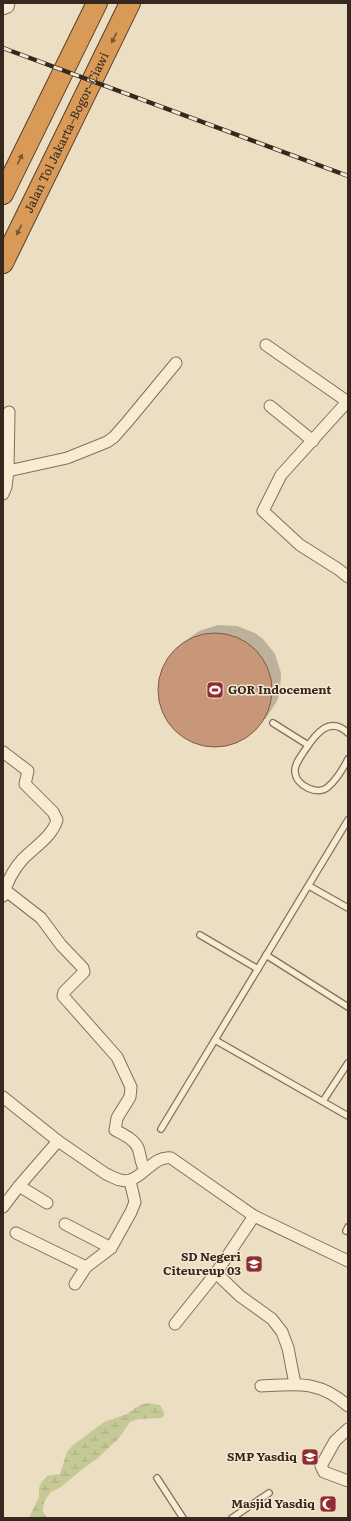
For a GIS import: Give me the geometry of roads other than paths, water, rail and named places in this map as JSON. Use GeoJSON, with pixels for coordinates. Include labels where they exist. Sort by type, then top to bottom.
{"type":"FeatureCollection","features":[{"type":"Feature","properties":{"kind":"highway"},"geometry":{"type":"LineString","coordinates":[[3,194],[97,3]]}},
{"type":"Feature","properties":{"kind":"highway","name":"Jalan Tol Jakarta–Bogor–Ciawi"},"geometry":{"type":"LineString","coordinates":[[3,263],[130,3]]}},
{"type":"Feature","properties":{"kind":"street"},"geometry":{"type":"LineString","coordinates":[[3,9],[8,7],[9,3]]}},
{"type":"Feature","properties":{"kind":"street"},"geometry":{"type":"LineString","coordinates":[[266,345],[348,402],[281,475],[264,508],[264,513],[300,545],[348,577]]}},
{"type":"Feature","properties":{"kind":"street"},"geometry":{"type":"LineString","coordinates":[[8,471],[67,458],[107,442],[114,437],[128,421],[176,363]]}},
{"type":"Feature","properties":{"kind":"street"},"geometry":{"type":"LineString","coordinates":[[270,406],[313,441]]}},
{"type":"Feature","properties":{"kind":"street"},"geometry":{"type":"LineString","coordinates":[[3,494],[6,487],[8,471],[9,412]]}},
{"type":"Feature","properties":{"kind":"street"},"geometry":{"type":"LineString","coordinates":[[3,752],[27,770],[28,774],[24,782],[25,784],[54,812],[57,818],[51,831],[21,860],[11,873],[4,893],[41,918],[61,945],[83,968],[84,972],[64,992],[63,996],[117,1057],[131,1087],[130,1097],[117,1118],[115,1130],[130,1138],[138,1148],[139,1156],[145,1170]]}},
{"type":"Feature","properties":{"kind":"street"},"geometry":{"type":"LineString","coordinates":[[3,1098],[58,1141],[106,1174],[122,1180],[130,1181],[163,1158],[166,1157],[174,1159],[254,1216],[348,1261]]}},
{"type":"Feature","properties":{"kind":"street"},"geometry":{"type":"LineString","coordinates":[[3,1207],[58,1141]]}},
{"type":"Feature","properties":{"kind":"street"},"geometry":{"type":"LineString","coordinates":[[75,1284],[86,1267],[111,1248],[134,1206],[135,1196],[130,1181]]}},
{"type":"Feature","properties":{"kind":"street"},"geometry":{"type":"LineString","coordinates":[[19,1186],[47,1203]]}},
{"type":"Feature","properties":{"kind":"street"},"geometry":{"type":"LineString","coordinates":[[175,1324],[216,1273],[254,1216]]}},
{"type":"Feature","properties":{"kind":"street"},"geometry":{"type":"LineString","coordinates":[[65,1224],[111,1248]]}},
{"type":"Feature","properties":{"kind":"street"},"geometry":{"type":"LineString","coordinates":[[16,1233],[86,1267]]}},
{"type":"Feature","properties":{"kind":"street"},"geometry":{"type":"LineString","coordinates":[[216,1273],[240,1296],[272,1318],[282,1332],[288,1348],[295,1384]]}},
{"type":"Feature","properties":{"kind":"street"},"geometry":{"type":"LineString","coordinates":[[261,1386],[295,1384],[316,1387],[327,1390],[348,1406]]}},
{"type":"Feature","properties":{"kind":"street"},"geometry":{"type":"LineString","coordinates":[[348,1429],[335,1441],[321,1466],[324,1472],[348,1481]]}},
{"type":"Feature","properties":{"kind":"lane"},"geometry":{"type":"LineString","coordinates":[[273,723],[308,745]]}},
{"type":"Feature","properties":{"kind":"lane"},"geometry":{"type":"LineString","coordinates":[[348,733],[338,726],[324,728],[315,735],[308,745],[295,768],[295,774],[297,779],[304,786],[324,790],[346,770],[348,759]]}},
{"type":"Feature","properties":{"kind":"lane"},"geometry":{"type":"LineString","coordinates":[[160,1130],[348,820]]}},
{"type":"Feature","properties":{"kind":"lane"},"geometry":{"type":"LineString","coordinates":[[308,886],[348,908]]}},
{"type":"Feature","properties":{"kind":"lane"},"geometry":{"type":"LineString","coordinates":[[200,935],[258,969]]}},
{"type":"Feature","properties":{"kind":"lane"},"geometry":{"type":"LineString","coordinates":[[266,955],[348,1007]]}},
{"type":"Feature","properties":{"kind":"lane"},"geometry":{"type":"LineString","coordinates":[[215,1040],[348,1116]]}},
{"type":"Feature","properties":{"kind":"lane"},"geometry":{"type":"LineString","coordinates":[[323,1102],[348,1064]]}},
{"type":"Feature","properties":{"kind":"lane"},"geometry":{"type":"LineString","coordinates":[[157,1478],[183,1518]]}},
{"type":"Feature","properties":{"kind":"lane"},"geometry":{"type":"LineString","coordinates":[[232,1518],[269,1493]]}},
{"type":"Feature","properties":{"kind":"railway"},"geometry":{"type":"LineString","coordinates":[[3,48],[348,176]]}},
{"type":"Feature","properties":{"kind":"place","name":"GOR Indocement"},"geometry":{"type":"Point","coordinates":[215,690]}},
{"type":"Feature","properties":{"kind":"place","name":"SD Negeri Citeureup 03"},"geometry":{"type":"Point","coordinates":[254,1264]}},
{"type":"Feature","properties":{"kind":"place","name":"SMP Yasdiq"},"geometry":{"type":"Point","coordinates":[310,1457]}},
{"type":"Feature","properties":{"kind":"place","name":"Masjid Yasdiq"},"geometry":{"type":"Point","coordinates":[328,1504]}}]}
